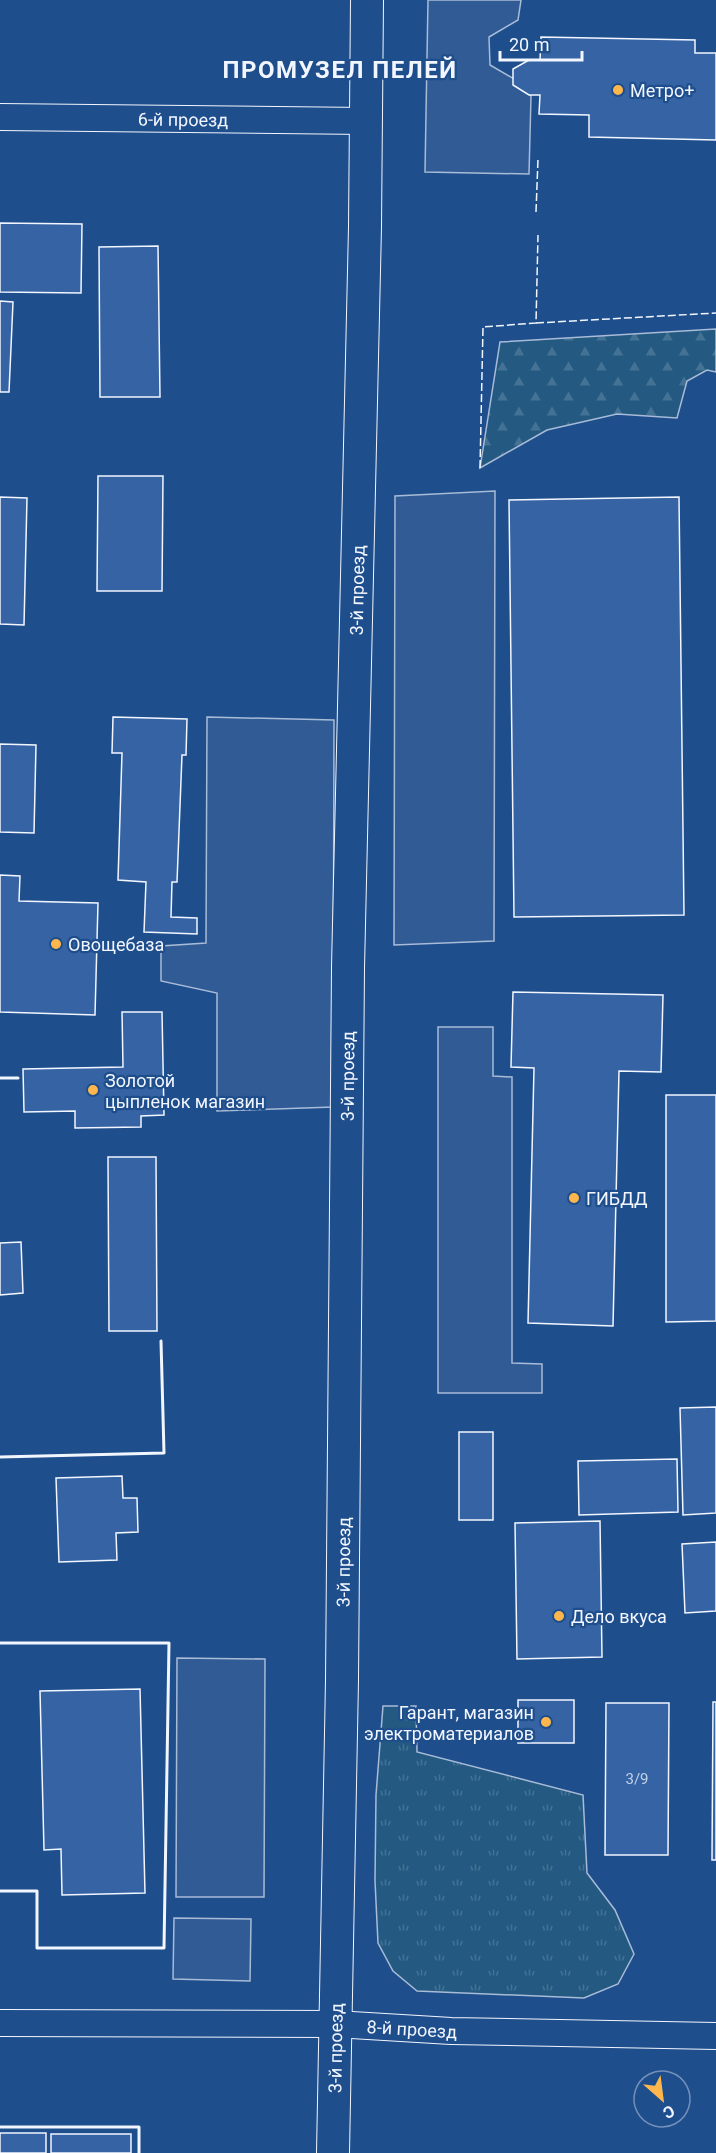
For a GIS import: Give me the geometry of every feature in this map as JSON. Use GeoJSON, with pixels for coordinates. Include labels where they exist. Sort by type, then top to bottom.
{"type":"FeatureCollection","features":[{"type":"Feature","properties":{"kind":"street","name":"3-й проезд"},"geometry":{"type":"LineString","coordinates":[[333,2153],[342,1669],[348,968],[367,0]]}},
{"type":"Feature","properties":{"kind":"street","name":"6-й проезд"},"geometry":{"type":"LineString","coordinates":[[0,117],[366,121]]}},
{"type":"Feature","properties":{"kind":"street","name":"8-й проезд"},"geometry":{"type":"LineString","coordinates":[[0,2023],[335,2024],[451,2031],[716,2036]]}},
{"type":"Feature","properties":{"kind":"green space"},"geometry":{"type":"Polygon","coordinates":[[[716,329],[716,372],[707,370],[687,381],[677,418],[617,414],[547,430],[480,468],[500,342],[716,329]]]}},
{"type":"Feature","properties":{"kind":"green space"},"geometry":{"type":"Polygon","coordinates":[[[383,1706],[416,1706],[417,1752],[583,1795],[587,1873],[615,1910],[634,1954],[618,1984],[584,1998],[417,1991],[393,1971],[378,1943],[375,1881],[376,1795],[383,1706]]]}},
{"type":"Feature","properties":{"kind":"shaded area"},"geometry":{"type":"Polygon","coordinates":[[[428,0],[521,0],[518,20],[489,37],[490,65],[516,80],[531,96],[529,174],[425,172],[428,0]]]}},
{"type":"Feature","properties":{"kind":"shaded area"},"geometry":{"type":"Polygon","coordinates":[[[495,491],[494,941],[394,945],[395,496],[495,491]]]}},
{"type":"Feature","properties":{"kind":"shaded area"},"geometry":{"type":"Polygon","coordinates":[[[207,717],[334,720],[333,1107],[217,1111],[217,993],[161,981],[161,946],[206,943],[207,717]]]}},
{"type":"Feature","properties":{"kind":"shaded area"},"geometry":{"type":"Polygon","coordinates":[[[438,1027],[493,1027],[493,1076],[512,1077],[512,1363],[542,1364],[542,1393],[438,1393],[438,1027]]]}},
{"type":"Feature","properties":{"kind":"shaded area"},"geometry":{"type":"Polygon","coordinates":[[[177,1658],[265,1659],[264,1897],[176,1897],[177,1658]]]}},
{"type":"Feature","properties":{"kind":"shaded area"},"geometry":{"type":"Polygon","coordinates":[[[174,1918],[251,1919],[250,1981],[173,1979],[174,1918]]]}},
{"type":"Feature","properties":{"kind":"building","name":"Метро+"},"geometry":{"type":"Polygon","coordinates":[[[541,37],[695,40],[695,53],[716,53],[716,140],[589,137],[589,115],[539,114],[540,95],[529,95],[513,85],[513,69],[529,60],[540,60],[541,37]]]}},
{"type":"Feature","properties":{"kind":"building"},"geometry":{"type":"Polygon","coordinates":[[[0,223],[82,224],[81,293],[0,292],[0,223]]]}},
{"type":"Feature","properties":{"kind":"building"},"geometry":{"type":"Polygon","coordinates":[[[158,246],[160,397],[100,397],[99,247],[158,246]]]}},
{"type":"Feature","properties":{"kind":"building"},"geometry":{"type":"Polygon","coordinates":[[[0,301],[13,302],[9,392],[0,392],[0,301]]]}},
{"type":"Feature","properties":{"kind":"building"},"geometry":{"type":"Polygon","coordinates":[[[98,476],[163,476],[162,591],[97,591],[98,476]]]}},
{"type":"Feature","properties":{"kind":"building"},"geometry":{"type":"Polygon","coordinates":[[[0,497],[27,498],[24,625],[0,624],[0,497]]]}},
{"type":"Feature","properties":{"kind":"building"},"geometry":{"type":"Polygon","coordinates":[[[679,497],[684,915],[514,917],[509,500],[679,497]]]}},
{"type":"Feature","properties":{"kind":"building"},"geometry":{"type":"Polygon","coordinates":[[[113,717],[187,719],[186,755],[182,755],[177,882],[172,882],[171,917],[197,918],[197,934],[144,932],[146,882],[118,880],[122,753],[112,753],[113,717]]]}},
{"type":"Feature","properties":{"kind":"building"},"geometry":{"type":"Polygon","coordinates":[[[0,744],[36,745],[34,833],[0,832],[0,744]]]}},
{"type":"Feature","properties":{"kind":"building"},"geometry":{"type":"Polygon","coordinates":[[[0,875],[20,876],[19,901],[98,903],[95,1015],[0,1012],[0,875]]]}},
{"type":"Feature","properties":{"kind":"building","name":"ГИБДД"},"geometry":{"type":"Polygon","coordinates":[[[513,992],[663,995],[661,1072],[619,1071],[613,1326],[528,1323],[534,1068],[511,1067],[513,992]]]}},
{"type":"Feature","properties":{"kind":"building","name":"Золотой цыпленок магазин"},"geometry":{"type":"Polygon","coordinates":[[[122,1012],[162,1012],[164,1115],[141,1116],[141,1127],[75,1128],[75,1111],[24,1112],[23,1069],[123,1067],[122,1012]]]}},
{"type":"Feature","properties":{"kind":"building"},"geometry":{"type":"Polygon","coordinates":[[[666,1095],[716,1095],[716,1321],[666,1322],[666,1095]]]}},
{"type":"Feature","properties":{"kind":"building"},"geometry":{"type":"Polygon","coordinates":[[[108,1157],[156,1157],[157,1331],[109,1331],[108,1157]]]}},
{"type":"Feature","properties":{"kind":"building"},"geometry":{"type":"Polygon","coordinates":[[[21,1242],[23,1293],[0,1295],[0,1243],[21,1242]]]}},
{"type":"Feature","properties":{"kind":"building"},"geometry":{"type":"Polygon","coordinates":[[[716,1407],[716,1513],[683,1515],[680,1408],[716,1407]]]}},
{"type":"Feature","properties":{"kind":"building"},"geometry":{"type":"Polygon","coordinates":[[[459,1432],[493,1432],[493,1520],[459,1520],[459,1432]]]}},
{"type":"Feature","properties":{"kind":"building"},"geometry":{"type":"Polygon","coordinates":[[[677,1459],[678,1512],[579,1515],[578,1461],[677,1459]]]}},
{"type":"Feature","properties":{"kind":"building"},"geometry":{"type":"Polygon","coordinates":[[[122,1476],[123,1498],[137,1498],[138,1532],[116,1533],[117,1560],[59,1562],[56,1478],[122,1476]]]}},
{"type":"Feature","properties":{"kind":"building","name":"Дело вкуса"},"geometry":{"type":"Polygon","coordinates":[[[600,1521],[602,1657],[517,1659],[515,1523],[600,1521]]]}},
{"type":"Feature","properties":{"kind":"building"},"geometry":{"type":"Polygon","coordinates":[[[716,1542],[716,1611],[685,1613],[682,1544],[716,1542]]]}},
{"type":"Feature","properties":{"kind":"building"},"geometry":{"type":"Polygon","coordinates":[[[140,1689],[145,1893],[62,1895],[61,1849],[44,1850],[40,1691],[140,1689]]]}},
{"type":"Feature","properties":{"kind":"building","name":"Гарант, магазин электроматериалов"},"geometry":{"type":"Polygon","coordinates":[[[518,1700],[574,1700],[574,1743],[518,1743],[518,1700]]]}},
{"type":"Feature","properties":{"kind":"building"},"geometry":{"type":"Polygon","coordinates":[[[713,1702],[716,1702],[716,1860],[712,1860],[713,1702]]]}},
{"type":"Feature","properties":{"kind":"building"},"geometry":{"type":"Polygon","coordinates":[[[606,1703],[669,1703],[668,1855],[605,1855],[606,1703]]]}},
{"type":"Feature","properties":{"kind":"building"},"geometry":{"type":"Polygon","coordinates":[[[0,2133],[46,2133],[46,2153],[0,2153],[0,2133]]]}},
{"type":"Feature","properties":{"kind":"building"},"geometry":{"type":"Polygon","coordinates":[[[51,2134],[131,2134],[131,2153],[51,2153],[51,2134]]]}},
{"type":"Feature","properties":{"kind":"fence"},"geometry":{"type":"LineString","coordinates":[[536,212],[538,159]]}},
{"type":"Feature","properties":{"kind":"fence"},"geometry":{"type":"LineString","coordinates":[[480,468],[483,327],[536,323],[538,235]]}},
{"type":"Feature","properties":{"kind":"fence"},"geometry":{"type":"LineString","coordinates":[[536,323],[716,313]]}},
{"type":"Feature","properties":{"kind":"wall"},"geometry":{"type":"LineString","coordinates":[[0,1078],[18,1078]]}},
{"type":"Feature","properties":{"kind":"wall"},"geometry":{"type":"LineString","coordinates":[[0,1457],[164,1453],[161,1341]]}},
{"type":"Feature","properties":{"kind":"wall"},"geometry":{"type":"LineString","coordinates":[[0,1643],[169,1643],[164,1948],[37,1948],[37,1891],[0,1891]]}},
{"type":"Feature","properties":{"kind":"wall"},"geometry":{"type":"LineString","coordinates":[[0,2127],[139,2127],[139,2153]]}},
{"type":"Feature","properties":{"kind":"place","name":"Метро+"},"geometry":{"type":"Point","coordinates":[618,90]}},
{"type":"Feature","properties":{"kind":"place","name":"Овощебаза"},"geometry":{"type":"Point","coordinates":[56,944]}},
{"type":"Feature","properties":{"kind":"place","name":"Золотой цыпленок магазин"},"geometry":{"type":"Point","coordinates":[93,1090]}},
{"type":"Feature","properties":{"kind":"place","name":"ГИБДД"},"geometry":{"type":"Point","coordinates":[574,1198]}},
{"type":"Feature","properties":{"kind":"place","name":"Дело вкуса"},"geometry":{"type":"Point","coordinates":[559,1616]}},
{"type":"Feature","properties":{"kind":"place","name":"Гарант, магазин электроматериалов"},"geometry":{"type":"Point","coordinates":[546,1722]}},
{"type":"Feature","properties":{"kind":"district","name":"ПРОМУЗЕЛ ПЕЛЕЙ"},"geometry":{"type":"Point","coordinates":[340,70]}}]}
